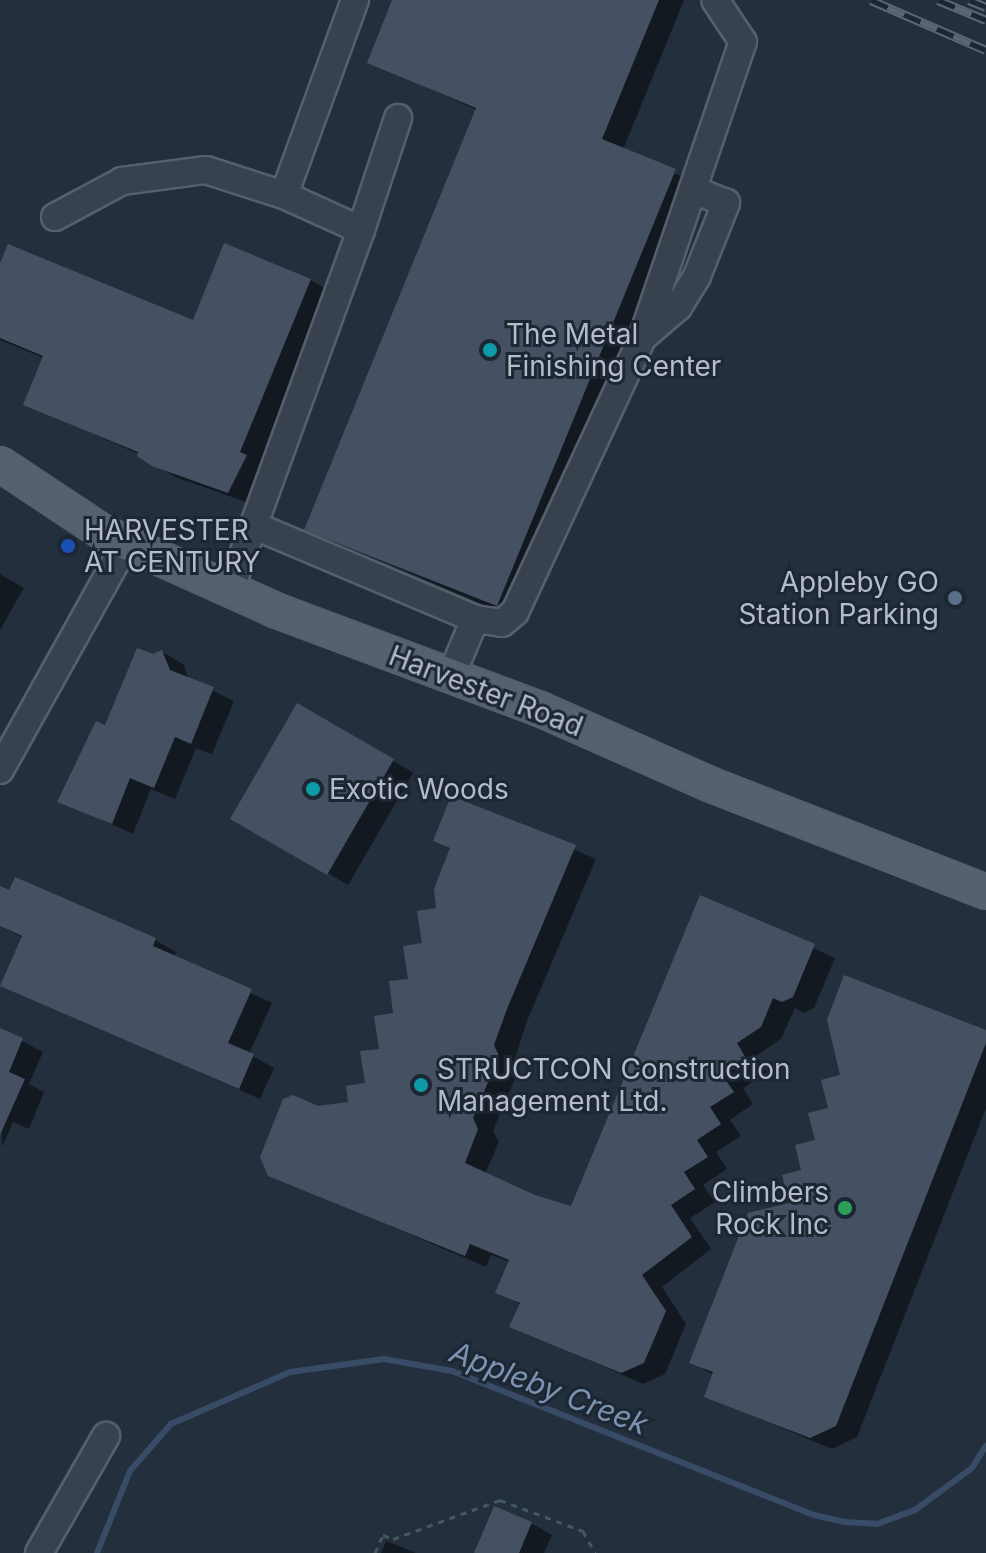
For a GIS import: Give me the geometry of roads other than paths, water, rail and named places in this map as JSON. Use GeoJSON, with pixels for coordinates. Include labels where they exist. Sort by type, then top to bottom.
{"type":"FeatureCollection","features":[{"type":"Feature","properties":{"kind":"main road","name":"Harvester Road"},"geometry":{"type":"LineString","coordinates":[[0,464],[126,544],[230,590],[986,892]]}},
{"type":"Feature","properties":{"kind":"street"},"geometry":{"type":"LineString","coordinates":[[284,195],[355,0]]}},
{"type":"Feature","properties":{"kind":"street"},"geometry":{"type":"LineString","coordinates":[[255,526],[475,619],[502,623],[515,612],[642,338],[743,42],[715,0]]}},
{"type":"Feature","properties":{"kind":"street"},"geometry":{"type":"LineString","coordinates":[[230,590],[361,230],[398,118]]}},
{"type":"Feature","properties":{"kind":"street"},"geometry":{"type":"LineString","coordinates":[[55,217],[122,181],[206,170],[284,195],[361,230]]}},
{"type":"Feature","properties":{"kind":"street"},"geometry":{"type":"LineString","coordinates":[[642,338],[678,307],[697,276],[726,203],[693,190]]}},
{"type":"Feature","properties":{"kind":"street"},"geometry":{"type":"LineString","coordinates":[[0,770],[126,544]]}},
{"type":"Feature","properties":{"kind":"street"},"geometry":{"type":"LineString","coordinates":[[451,676],[475,619]]}},
{"type":"Feature","properties":{"kind":"street"},"geometry":{"type":"LineString","coordinates":[[39,1553],[106,1436]]}},
{"type":"Feature","properties":{"kind":"waterway","name":"Appleby Creek"},"geometry":{"type":"LineString","coordinates":[[97,1553],[130,1471],[171,1424],[290,1372],[384,1359],[452,1371],[814,1515],[844,1522],[877,1524],[915,1510],[972,1468],[986,1446]]}},
{"type":"Feature","properties":{"kind":"railway"},"geometry":{"type":"LineString","coordinates":[[871,0],[986,50]]}},
{"type":"Feature","properties":{"kind":"railway"},"geometry":{"type":"LineString","coordinates":[[938,0],[986,20]]}},
{"type":"Feature","properties":{"kind":"railway"},"geometry":{"type":"LineString","coordinates":[[969,0],[986,7]]}},
{"type":"Feature","properties":{"kind":"place","name":"The Metal Finishing Center"},"geometry":{"type":"Point","coordinates":[490,350]}},
{"type":"Feature","properties":{"kind":"place","name":"HARVESTER AT CENTURY"},"geometry":{"type":"Point","coordinates":[68,546]}},
{"type":"Feature","properties":{"kind":"place","name":"Appleby GO Station Parking"},"geometry":{"type":"Point","coordinates":[955,598]}},
{"type":"Feature","properties":{"kind":"place","name":"Exotic Woods"},"geometry":{"type":"Point","coordinates":[313,789]}},
{"type":"Feature","properties":{"kind":"place","name":"STRUCTCON Construction Management Ltd."},"geometry":{"type":"Point","coordinates":[421,1085]}},
{"type":"Feature","properties":{"kind":"place","name":"Climbers Rock Inc"},"geometry":{"type":"Point","coordinates":[845,1208]}}]}
